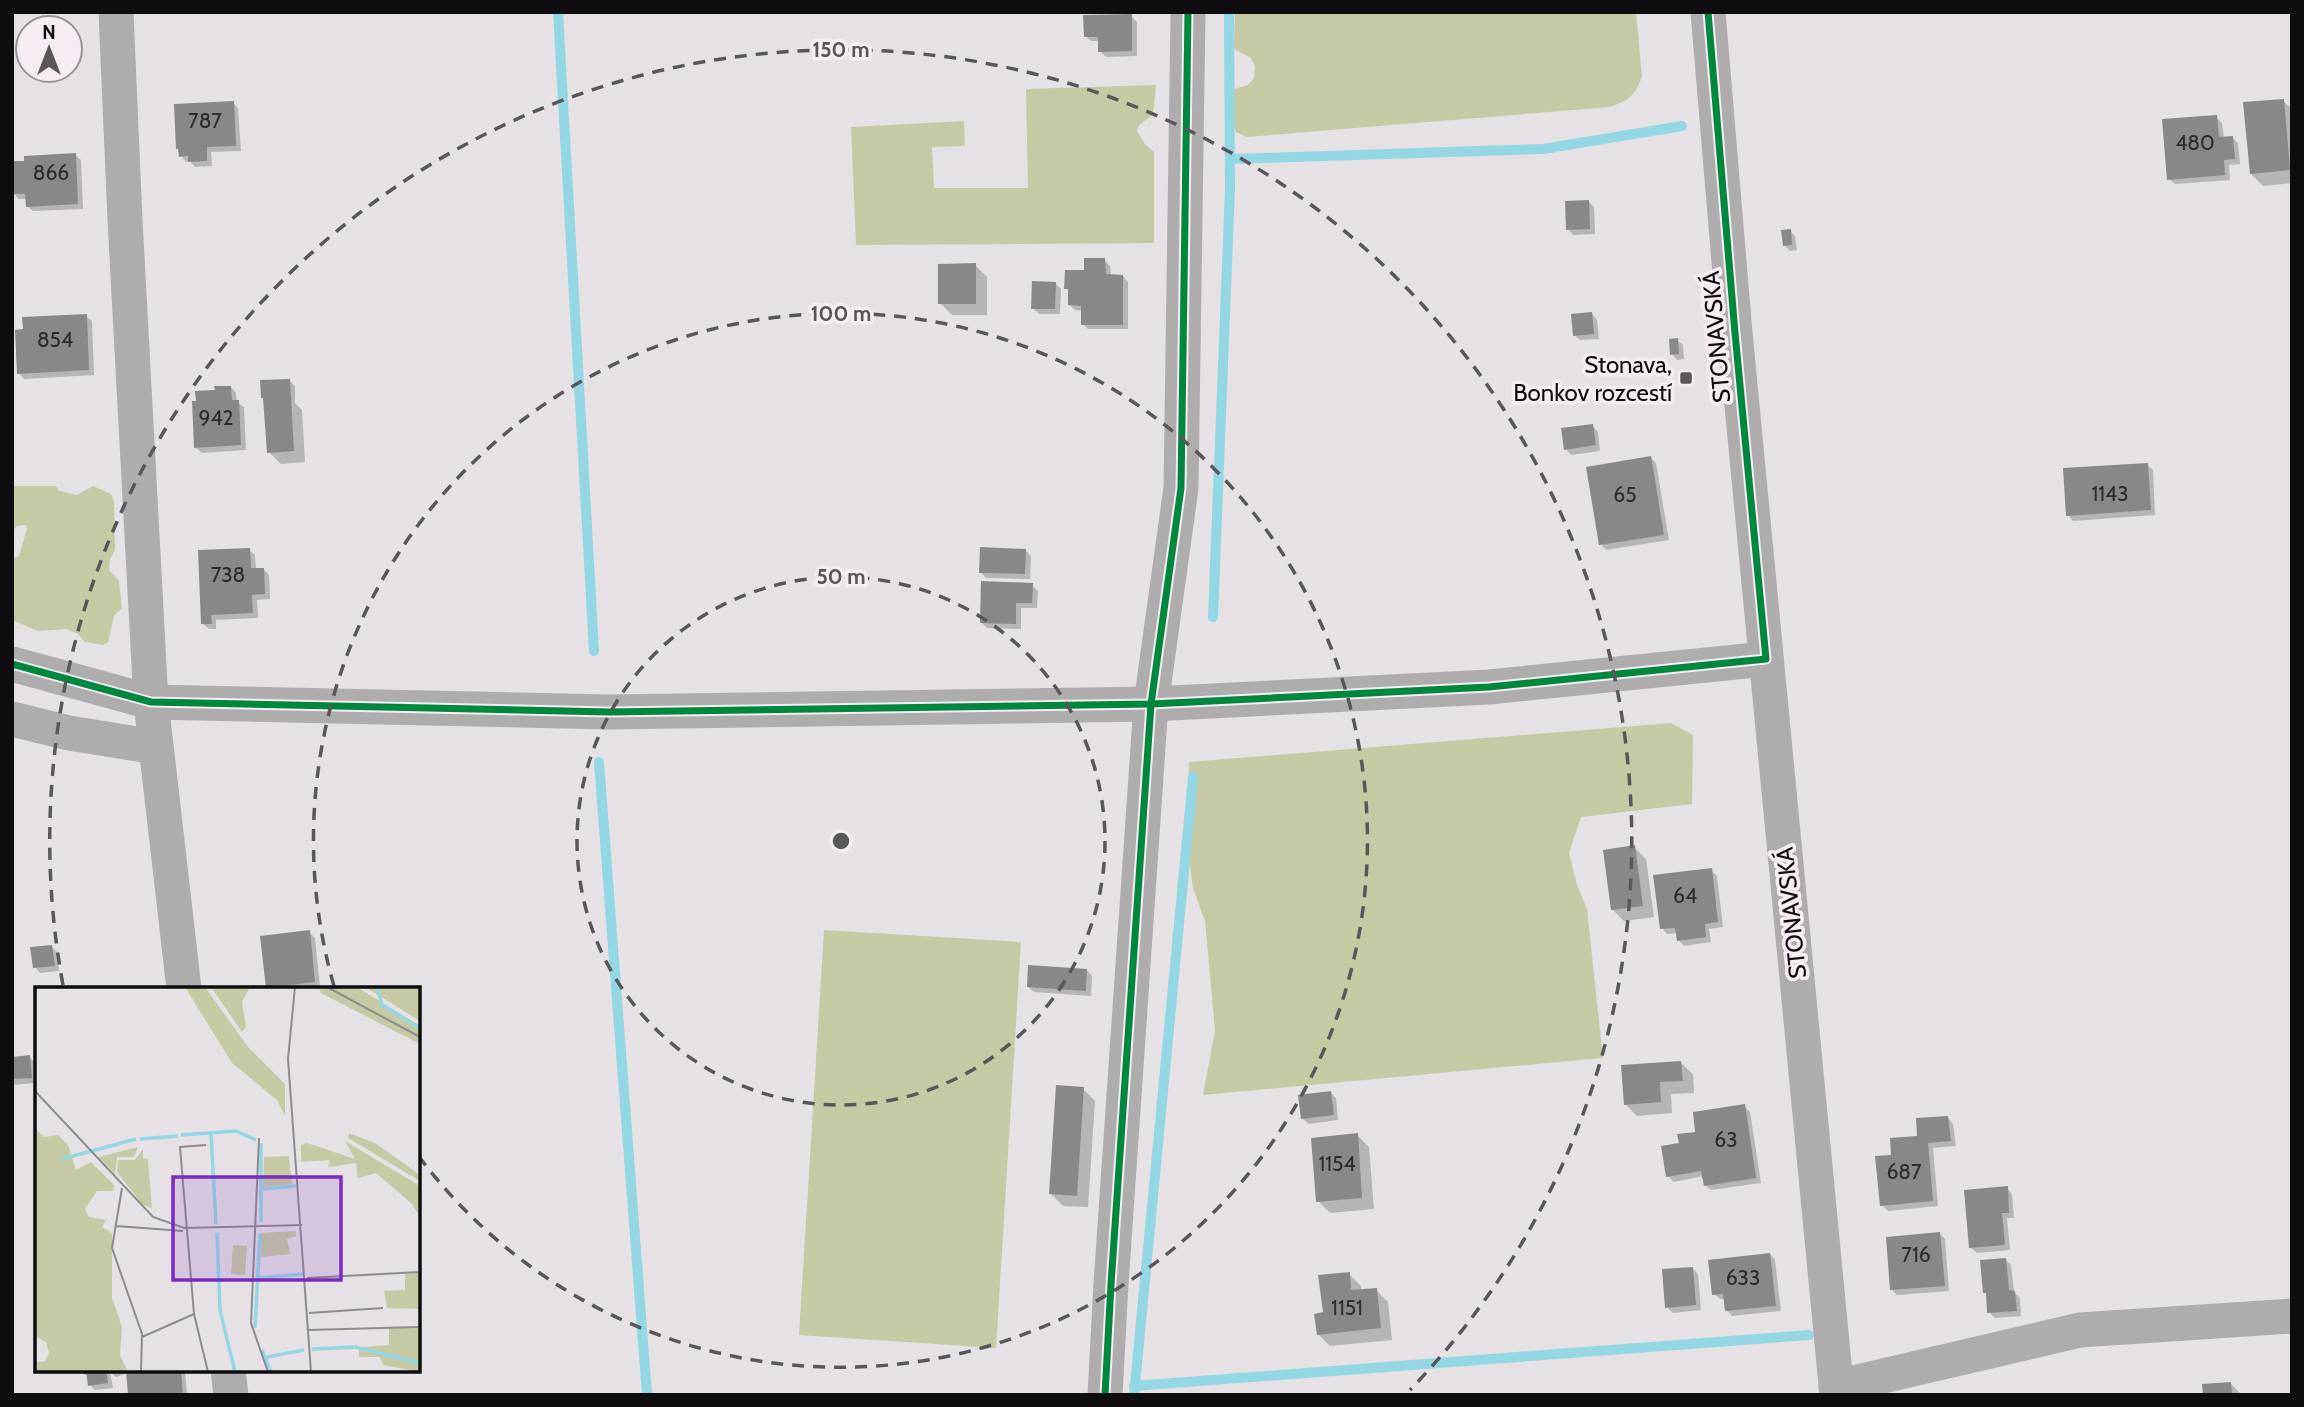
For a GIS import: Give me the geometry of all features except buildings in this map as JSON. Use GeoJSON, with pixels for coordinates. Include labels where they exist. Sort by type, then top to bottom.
{"type":"FeatureCollection","features":[{"type":"Feature","properties":{"kind":"street"},"geometry":{"type":"LineString","coordinates":[[116,12],[151,702],[184,987]]}},
{"type":"Feature","properties":{"kind":"street"},"geometry":{"type":"LineString","coordinates":[[1105,1395],[1151,704],[1181,488],[1188,12]]}},
{"type":"Feature","properties":{"kind":"street","name":"STONAVSKÁ"},"geometry":{"type":"LineString","coordinates":[[1707,12],[1736,346],[1836,1391]]}},
{"type":"Feature","properties":{"kind":"street"},"geometry":{"type":"LineString","coordinates":[[12,664],[151,702],[609,712],[1151,704],[1489,687],[1766,659]]}},
{"type":"Feature","properties":{"kind":"street"},"geometry":{"type":"LineString","coordinates":[[12,719],[69,733],[156,747]]}},
{"type":"Feature","properties":{"kind":"street"},"geometry":{"type":"LineString","coordinates":[[1836,1391],[2080,1330],[2292,1316]]}},
{"type":"Feature","properties":{"kind":"street"},"geometry":{"type":"LineString","coordinates":[[228,1372],[230,1395]]}},
{"type":"Feature","properties":{"kind":"green space"},"geometry":{"type":"Polygon","coordinates":[[[1235,12],[1636,12],[1642,76],[1631,96],[1610,107],[1247,137],[1236,132],[1230,117],[1231,90],[1248,85],[1254,78],[1255,66],[1251,58],[1234,49],[1235,12]]]}},
{"type":"Feature","properties":{"kind":"green space"},"geometry":{"type":"Polygon","coordinates":[[[1156,85],[1153,115],[1139,125],[1137,131],[1144,143],[1154,152],[1154,243],[856,245],[851,127],[964,121],[965,146],[932,147],[934,188],[1028,188],[1026,89],[1156,85]]]}},
{"type":"Feature","properties":{"kind":"green space"},"geometry":{"type":"Polygon","coordinates":[[[12,486],[56,486],[59,491],[77,495],[93,486],[111,494],[114,501],[115,550],[110,559],[109,570],[119,581],[122,608],[114,616],[108,642],[103,645],[85,642],[78,634],[67,629],[38,631],[12,620],[12,559],[19,556],[27,529],[26,525],[17,526],[12,531],[12,486]]]}},
{"type":"Feature","properties":{"kind":"green space"},"geometry":{"type":"Polygon","coordinates":[[[1671,723],[1693,735],[1692,804],[1581,817],[1569,853],[1577,885],[1587,909],[1603,1058],[1203,1095],[1215,1030],[1205,921],[1193,888],[1188,851],[1189,762],[1671,723]]]}},
{"type":"Feature","properties":{"kind":"green space"},"geometry":{"type":"Polygon","coordinates":[[[824,930],[1021,942],[996,1348],[799,1335],[824,930]]]}},
{"type":"Feature","properties":{"kind":"waterway"},"geometry":{"type":"LineString","coordinates":[[558,12],[594,651]]}},
{"type":"Feature","properties":{"kind":"waterway"},"geometry":{"type":"LineString","coordinates":[[1213,617],[1230,189],[1229,12]]}},
{"type":"Feature","properties":{"kind":"waterway"},"geometry":{"type":"LineString","coordinates":[[1230,159],[1543,149],[1682,126]]}},
{"type":"Feature","properties":{"kind":"waterway"},"geometry":{"type":"LineString","coordinates":[[599,762],[647,1395]]}},
{"type":"Feature","properties":{"kind":"waterway"},"geometry":{"type":"LineString","coordinates":[[1134,1395],[1193,777]]}},
{"type":"Feature","properties":{"kind":"waterway"},"geometry":{"type":"LineString","coordinates":[[1134,1386],[1809,1335]]}},
{"type":"Feature","properties":{"kind":"cycle path"},"geometry":{"type":"LineString","coordinates":[[1105,1395],[1151,704],[1181,488],[1188,12]]}},
{"type":"Feature","properties":{"kind":"cycle path"},"geometry":{"type":"LineString","coordinates":[[12,664],[151,702],[609,712],[1151,704],[1489,687],[1766,659],[1708,12]]}},
{"type":"Feature","properties":{"kind":"place","name":"Stonava, Bonkov rozcestí"},"geometry":{"type":"Point","coordinates":[1686,378]}}]}
